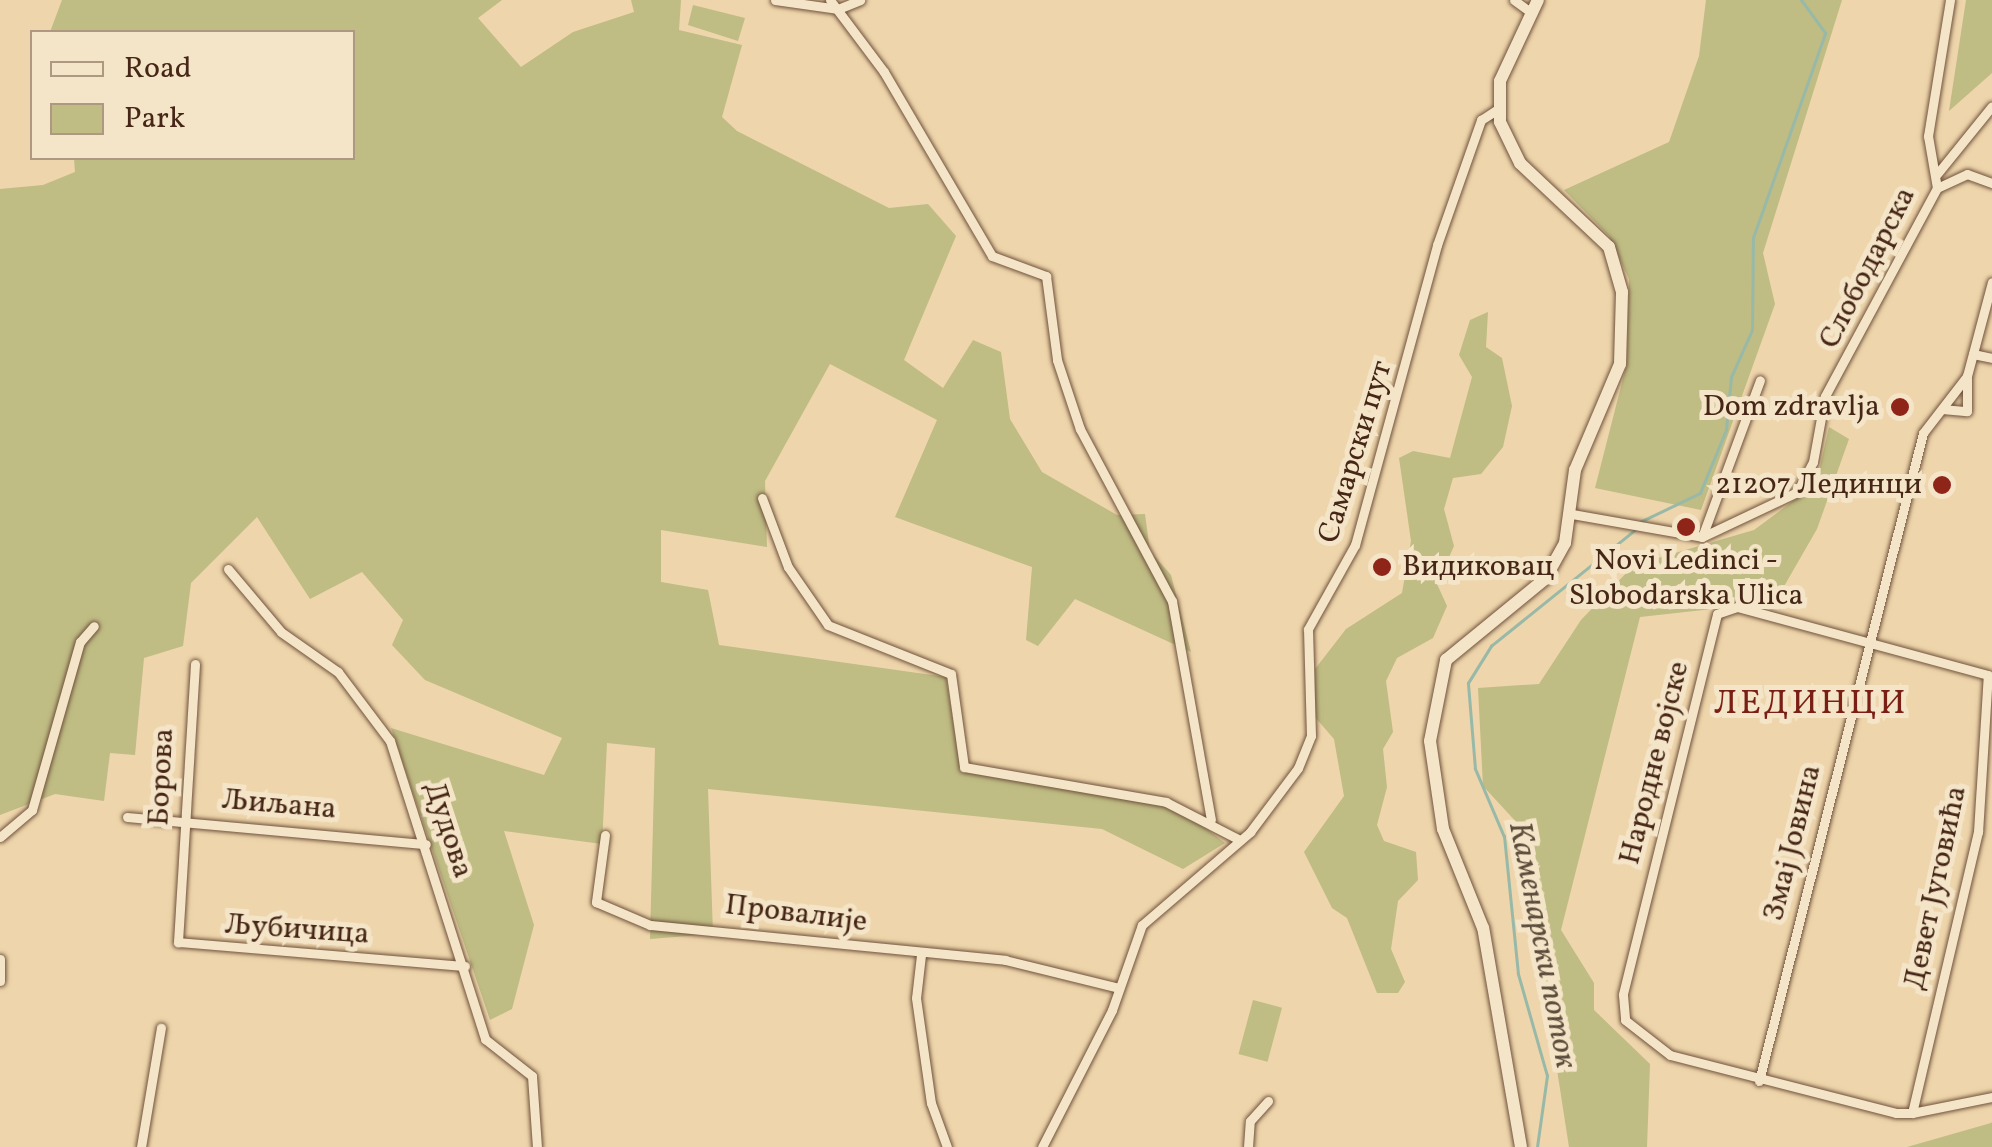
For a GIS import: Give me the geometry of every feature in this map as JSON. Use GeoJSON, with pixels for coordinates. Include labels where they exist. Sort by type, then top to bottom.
{"type":"FeatureCollection","features":[{"type":"Feature","properties":{"kind":"street"},"geometry":{"type":"LineString","coordinates":[[775,0],[838,9],[860,0]]}},
{"type":"Feature","properties":{"kind":"street"},"geometry":{"type":"LineString","coordinates":[[830,0],[992,256],[1046,276],[1056,360],[1080,429],[1172,601],[1210,820]]}},
{"type":"Feature","properties":{"kind":"street"},"geometry":{"type":"LineString","coordinates":[[1514,0],[1535,6],[1498,109],[1510,150],[1600,236],[1619,278],[1617,384],[1579,456],[1572,514],[1545,579],[1446,660],[1431,711],[1438,805],[1483,928],[1521,1147]]}},
{"type":"Feature","properties":{"kind":"street","name":"Слободарска"},"geometry":{"type":"LineString","coordinates":[[1572,514],[1702,537],[1774,507],[1807,478],[1825,396],[1937,188],[1929,122],[1950,0]]}},
{"type":"Feature","properties":{"kind":"street"},"geometry":{"type":"LineString","coordinates":[[1937,174],[1992,106]]}},
{"type":"Feature","properties":{"kind":"street","name":"Самарски пут"},"geometry":{"type":"LineString","coordinates":[[1042,1147],[1118,988],[1142,925],[1279,802],[1311,736],[1304,640],[1356,546],[1437,245],[1481,120],[1498,109]]}},
{"type":"Feature","properties":{"kind":"street"},"geometry":{"type":"LineString","coordinates":[[1937,188],[1967,174],[1992,182]]}},
{"type":"Feature","properties":{"kind":"street","name":"Змај Јовина"},"geometry":{"type":"LineString","coordinates":[[1759,1081],[1923,433],[1967,376],[1992,282]]}},
{"type":"Feature","properties":{"kind":"street"},"geometry":{"type":"LineString","coordinates":[[1973,354],[1992,358]]}},
{"type":"Feature","properties":{"kind":"street"},"geometry":{"type":"LineString","coordinates":[[1942,409],[1967,411],[1967,376]]}},
{"type":"Feature","properties":{"kind":"street"},"geometry":{"type":"LineString","coordinates":[[1702,537],[1760,380]]}},
{"type":"Feature","properties":{"kind":"street"},"geometry":{"type":"LineString","coordinates":[[762,498],[788,567],[828,625],[951,674],[964,767],[1166,802],[1210,820],[1240,840]]}},
{"type":"Feature","properties":{"kind":"street","name":"Дудова"},"geometry":{"type":"LineString","coordinates":[[228,569],[371,714],[398,758],[486,1038],[532,1076],[537,1147]]}},
{"type":"Feature","properties":{"kind":"street","name":"Народне војске"},"geometry":{"type":"LineString","coordinates":[[1759,1081],[1670,1055],[1625,1020],[1624,995],[1717,614],[1737,607],[1870,641]]}},
{"type":"Feature","properties":{"kind":"street"},"geometry":{"type":"LineString","coordinates":[[0,837],[32,810],[80,642],[94,626]]}},
{"type":"Feature","properties":{"kind":"street","name":"Девет Југовића"},"geometry":{"type":"LineString","coordinates":[[1870,641],[1985,670],[1988,782],[1912,1113]]}},
{"type":"Feature","properties":{"kind":"street","name":"Борова"},"geometry":{"type":"LineString","coordinates":[[178,893],[195,664]]}},
{"type":"Feature","properties":{"kind":"street","name":"Љиљана"},"geometry":{"type":"LineString","coordinates":[[127,816],[426,844]]}},
{"type":"Feature","properties":{"kind":"street","name":"Провалије"},"geometry":{"type":"LineString","coordinates":[[605,834],[596,902],[632,920],[921,955],[1005,960],[1118,988]]}},
{"type":"Feature","properties":{"kind":"street","name":"Љубичица"},"geometry":{"type":"LineString","coordinates":[[178,893],[183,948],[465,966]]}},
{"type":"Feature","properties":{"kind":"street"},"geometry":{"type":"LineString","coordinates":[[921,955],[916,998],[931,1103],[947,1147]]}},
{"type":"Feature","properties":{"kind":"street"},"geometry":{"type":"LineString","coordinates":[[0,959],[0,981]]}},
{"type":"Feature","properties":{"kind":"street"},"geometry":{"type":"LineString","coordinates":[[142,1147],[161,1028]]}},
{"type":"Feature","properties":{"kind":"street"},"geometry":{"type":"LineString","coordinates":[[1759,1081],[1912,1113],[1992,1097]]}},
{"type":"Feature","properties":{"kind":"street"},"geometry":{"type":"LineString","coordinates":[[1248,1147],[1250,1121],[1268,1101]]}},
{"type":"Feature","properties":{"kind":"green space"},"geometry":{"type":"Polygon","coordinates":[[[62,0],[502,0],[478,18],[521,67],[573,32],[634,12],[631,0],[681,0],[679,30],[742,45],[722,117],[737,131],[889,208],[928,204],[956,236],[904,360],[943,388],[973,340],[1001,352],[1010,419],[1042,472],[1117,515],[1145,514],[1150,551],[1171,575],[1191,652],[1075,599],[1038,646],[1026,640],[1032,567],[895,517],[937,420],[830,364],[765,481],[767,547],[661,530],[661,582],[708,590],[719,645],[946,677],[959,759],[995,777],[1181,809],[1225,843],[1183,869],[1102,829],[708,789],[713,934],[650,939],[655,748],[607,743],[602,844],[504,831],[534,925],[512,1009],[490,1020],[391,728],[544,775],[562,738],[425,680],[392,645],[403,620],[362,572],[310,599],[257,517],[191,583],[183,646],[144,658],[135,755],[110,753],[104,801],[55,794],[0,815],[0,189],[43,185],[75,172],[74,160],[355,160],[355,30],[51,30],[62,0]]]}},
{"type":"Feature","properties":{"kind":"green space"},"geometry":{"type":"Polygon","coordinates":[[[1706,0],[1842,0],[1763,253],[1775,304],[1701,510],[1595,488],[1627,363],[1629,279],[1609,236],[1564,190],[1669,142],[1699,56],[1706,0]]]}},
{"type":"Feature","properties":{"kind":"green space"},"geometry":{"type":"Polygon","coordinates":[[[1966,0],[1992,0],[1992,73],[1949,111],[1966,0]]]}},
{"type":"Feature","properties":{"kind":"green space"},"geometry":{"type":"Polygon","coordinates":[[[693,5],[745,18],[738,41],[688,25],[693,5]]]}},
{"type":"Feature","properties":{"kind":"green space"},"geometry":{"type":"Polygon","coordinates":[[[1488,312],[1486,347],[1502,358],[1512,406],[1503,447],[1481,474],[1453,478],[1444,509],[1454,546],[1437,584],[1447,606],[1433,638],[1397,658],[1386,681],[1393,732],[1383,749],[1387,787],[1377,825],[1384,841],[1416,852],[1418,880],[1398,901],[1391,949],[1405,982],[1398,993],[1377,993],[1347,918],[1332,908],[1304,852],[1344,796],[1334,739],[1314,716],[1315,669],[1346,629],[1402,593],[1411,541],[1399,458],[1413,451],[1450,458],[1472,377],[1459,355],[1470,320],[1488,312]]]}},
{"type":"Feature","properties":{"kind":"green space"},"geometry":{"type":"Polygon","coordinates":[[[1829,427],[1849,439],[1817,529],[1775,602],[1640,617],[1561,930],[1594,983],[1594,1010],[1650,1064],[1647,1147],[1569,1147],[1519,825],[1483,786],[1478,688],[1539,684],[1581,620],[1634,565],[1754,530],[1816,484],[1829,427]]]}},
{"type":"Feature","properties":{"kind":"green space"},"geometry":{"type":"Polygon","coordinates":[[[1253,1000],[1282,1008],[1267,1062],[1239,1054],[1253,1000]]]}},
{"type":"Feature","properties":{"kind":"green space"},"geometry":{"type":"Polygon","coordinates":[[[1991,1123],[1992,1147],[1907,1147],[1991,1123]]]}},
{"type":"Feature","properties":{"kind":"waterway","name":"Каменарски поток"},"geometry":{"type":"LineString","coordinates":[[1640,522],[1700,493],[1726,430],[1731,377],[1752,330],[1753,238],[1825,33],[1801,0]]}},
{"type":"Feature","properties":{"kind":"waterway","name":"Каменарски поток"},"geometry":{"type":"LineString","coordinates":[[1537,1147],[1547,1076],[1518,974],[1504,837],[1475,769],[1468,683],[1491,646],[1636,529]]}},
{"type":"Feature","properties":{"kind":"place","name":"Dom zdravlja"},"geometry":{"type":"Point","coordinates":[1900,407]}},
{"type":"Feature","properties":{"kind":"place","name":"21207 Лединци"},"geometry":{"type":"Point","coordinates":[1942,485]}},
{"type":"Feature","properties":{"kind":"place","name":"Novi Ledinci - Slobodarska Ulica"},"geometry":{"type":"Point","coordinates":[1686,527]}},
{"type":"Feature","properties":{"kind":"place","name":"Видиковац"},"geometry":{"type":"Point","coordinates":[1382,567]}},
{"type":"Feature","properties":{"kind":"district","name":"ЛЕДИНЦИ"},"geometry":{"type":"Point","coordinates":[1811,704]}}]}
